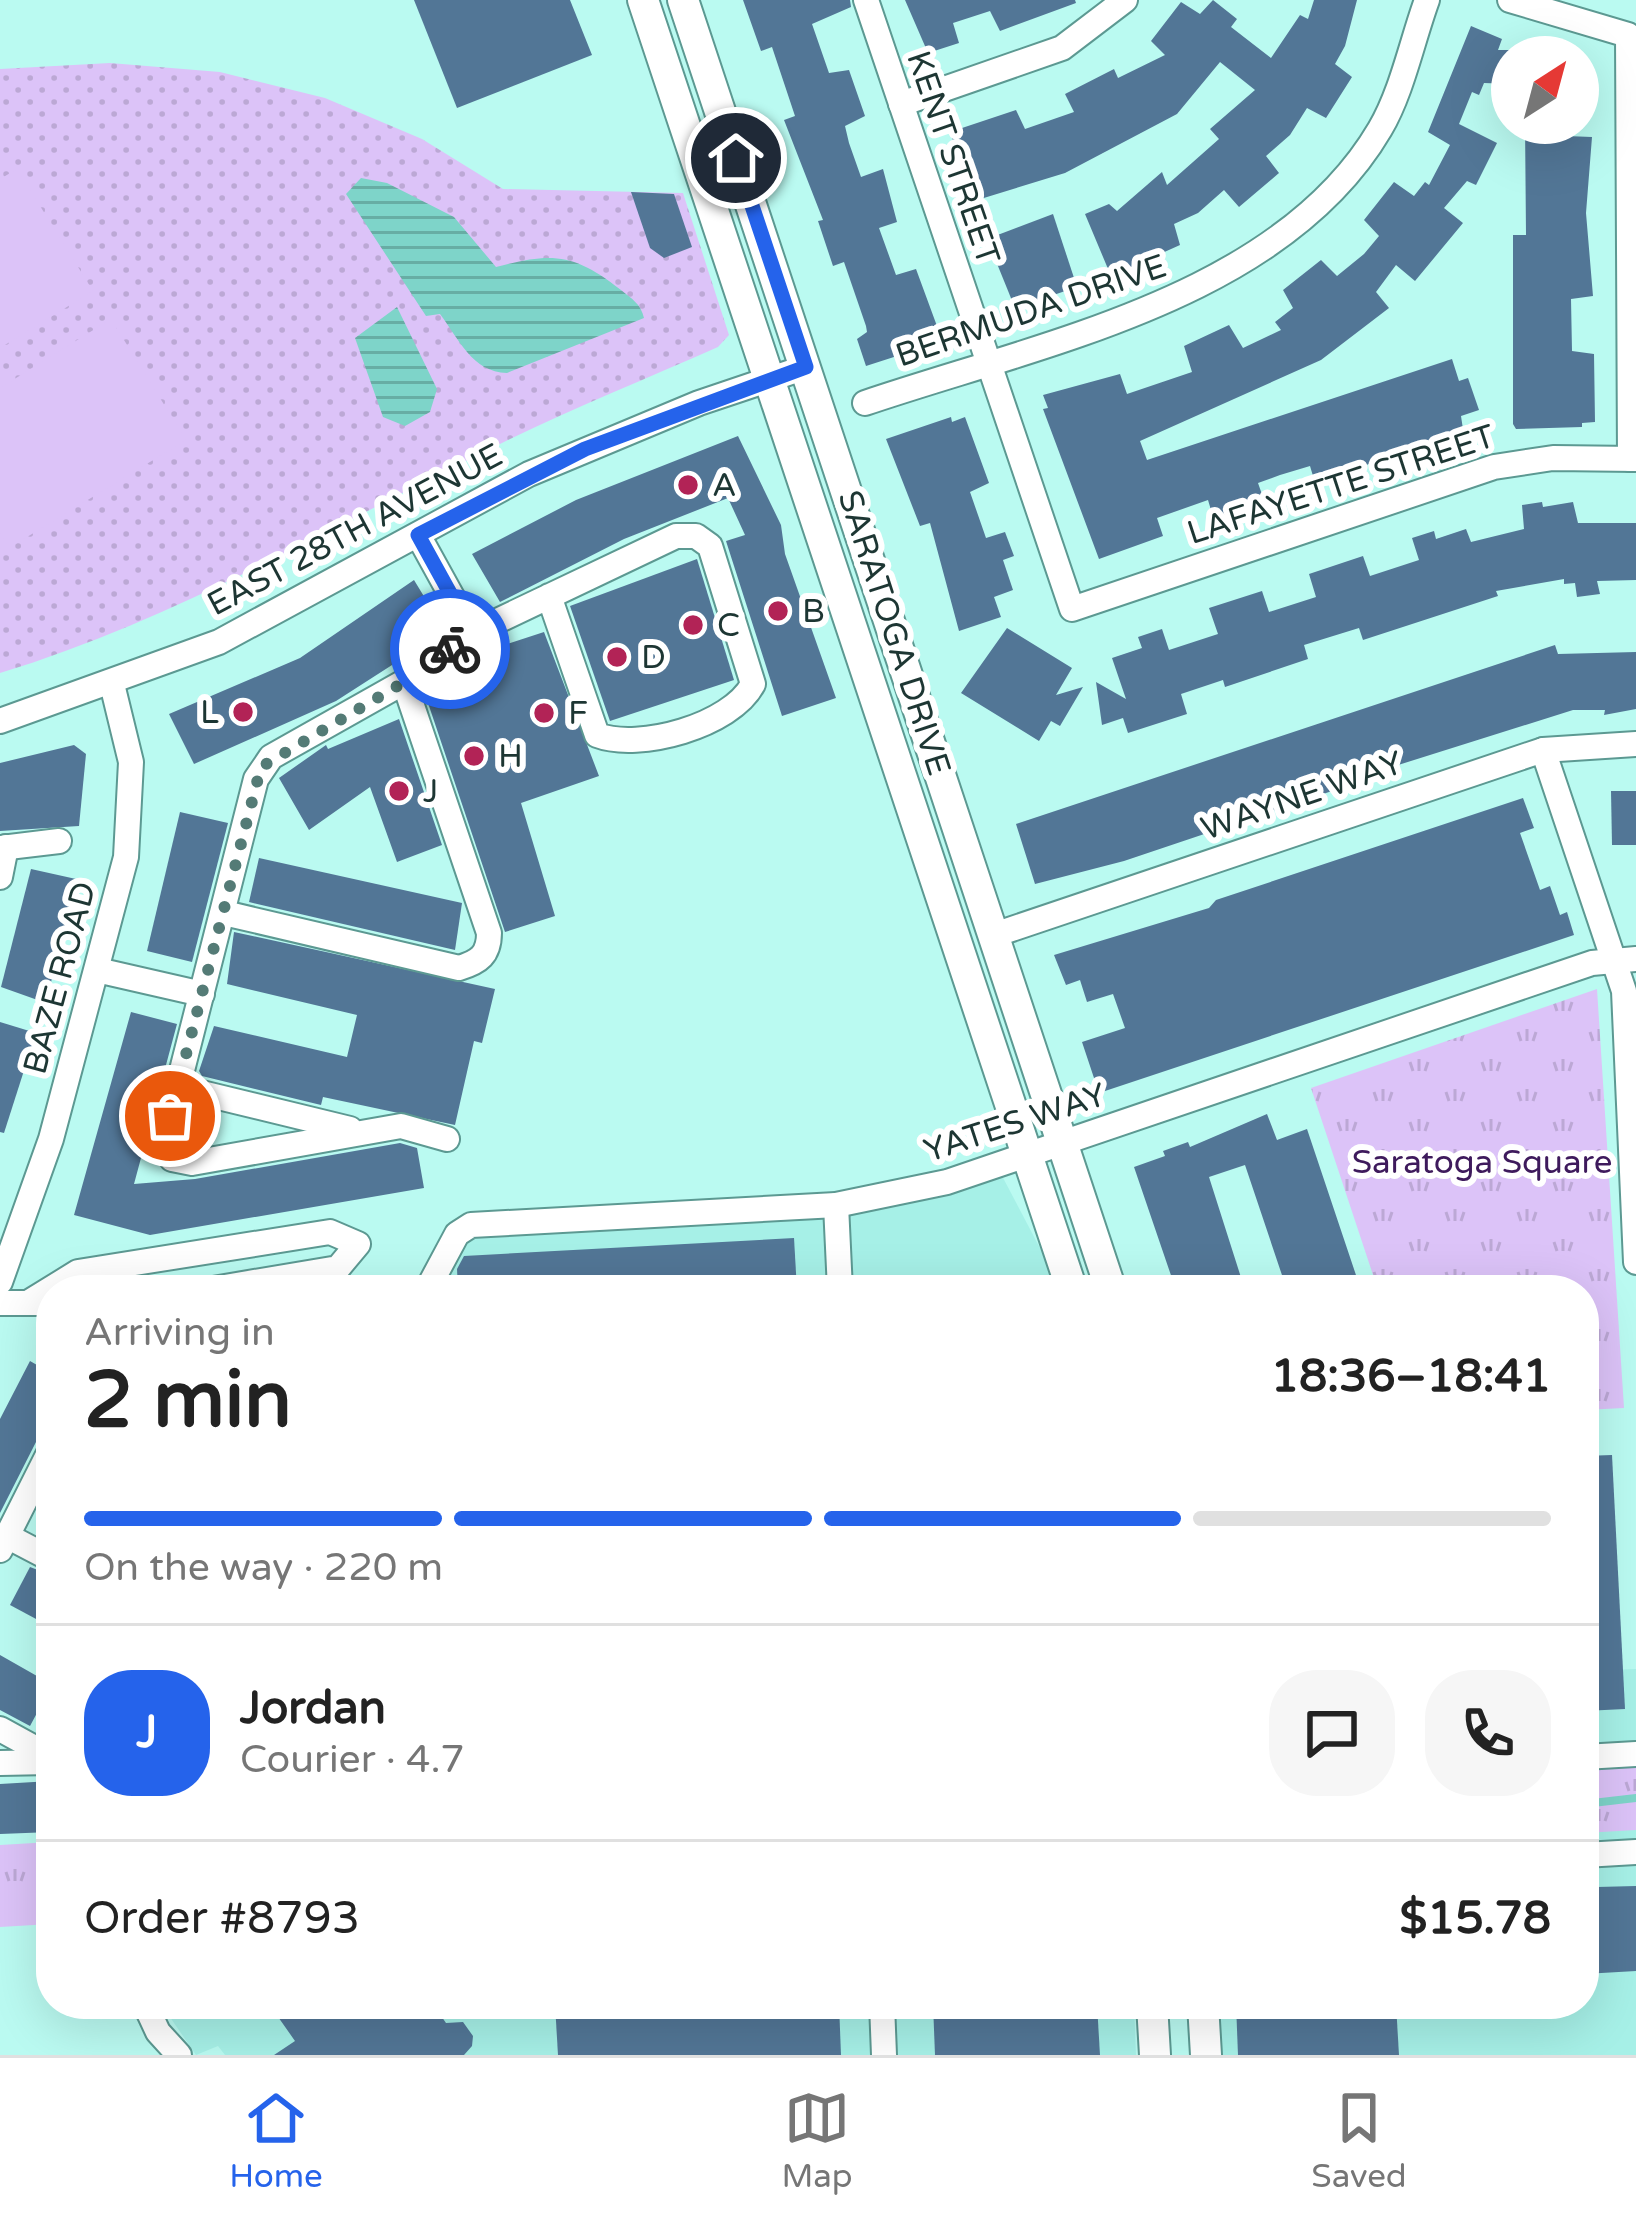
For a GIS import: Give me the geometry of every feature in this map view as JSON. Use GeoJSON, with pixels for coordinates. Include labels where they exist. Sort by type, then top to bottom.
{"type":"FeatureCollection","features":[{"type":"Feature","properties":{"kind":"main road","name":"SARATOGA DRIVE"},"geometry":{"type":"LineString","coordinates":[[643,0],[1067,1275]]}},
{"type":"Feature","properties":{"kind":"main road","name":"SARATOGA DRIVE"},"geometry":{"type":"LineString","coordinates":[[682,0],[1106,1275]]}},
{"type":"Feature","properties":{"kind":"main road"},"geometry":{"type":"LineString","coordinates":[[1153,2019],[1155,2055]]}},
{"type":"Feature","properties":{"kind":"main road"},"geometry":{"type":"LineString","coordinates":[[1204,2019],[1206,2055]]}},
{"type":"Feature","properties":{"kind":"street","name":"KENT STREET"},"geometry":{"type":"LineString","coordinates":[[866,0],[1072,609]]}},
{"type":"Feature","properties":{"kind":"street"},"geometry":{"type":"LineString","coordinates":[[901,104],[1063,48],[1125,0]]}},
{"type":"Feature","properties":{"kind":"street","name":"BERMUDA DRIVE"},"geometry":{"type":"LineString","coordinates":[[865,403],[1172,300],[1262,252],[1330,195],[1381,128],[1427,0]]}},
{"type":"Feature","properties":{"kind":"street"},"geometry":{"type":"LineString","coordinates":[[1510,0],[1628,35],[1633,459]]}},
{"type":"Feature","properties":{"kind":"street","name":"EAST 28TH AVENUE"},"geometry":{"type":"LineString","coordinates":[[0,721],[112,684],[273,617],[585,449],[806,367]]}},
{"type":"Feature","properties":{"kind":"street","name":"LAFAYETTE STREET"},"geometry":{"type":"LineString","coordinates":[[1072,609],[1494,467],[1553,458],[1633,459]]}},
{"type":"Feature","properties":{"kind":"street"},"geometry":{"type":"LineString","coordinates":[[418,535],[472,633]]}},
{"type":"Feature","properties":{"kind":"street"},"geometry":{"type":"LineString","coordinates":[[447,1139],[401,1126],[358,1130],[192,1163],[172,1159],[163,1145],[261,767],[404,682],[472,633],[549,596],[676,536],[696,536],[717,560],[753,684],[727,713],[636,744],[597,734],[549,596]]}},
{"type":"Feature","properties":{"kind":"street"},"geometry":{"type":"LineString","coordinates":[[224,913],[459,968],[477,962],[489,949],[490,933],[404,682]]}},
{"type":"Feature","properties":{"kind":"street","name":"BAZE ROAD"},"geometry":{"type":"LineString","coordinates":[[0,1282],[51,1139],[132,827],[131,762],[112,684]]}},
{"type":"Feature","properties":{"kind":"street","name":"WAYNE WAY"},"geometry":{"type":"LineString","coordinates":[[994,935],[1543,750],[1636,744]]}},
{"type":"Feature","properties":{"kind":"street"},"geometry":{"type":"LineString","coordinates":[[1543,750],[1624,959],[1636,1262]]}},
{"type":"Feature","properties":{"kind":"street"},"geometry":{"type":"LineString","coordinates":[[0,878],[3,848],[59,841]]}},
{"type":"Feature","properties":{"kind":"street","name":"YATES WAY"},"geometry":{"type":"LineString","coordinates":[[435,1275],[457,1234],[471,1225],[836,1205],[947,1182],[1624,959]]}},
{"type":"Feature","properties":{"kind":"street"},"geometry":{"type":"LineString","coordinates":[[97,970],[202,994]]}},
{"type":"Feature","properties":{"kind":"street"},"geometry":{"type":"LineString","coordinates":[[177,1087],[358,1130]]}},
{"type":"Feature","properties":{"kind":"street"},"geometry":{"type":"LineString","coordinates":[[836,1205],[839,1275]]}},
{"type":"Feature","properties":{"kind":"street"},"geometry":{"type":"LineString","coordinates":[[74,1275],[330,1232],[358,1244],[338,1268],[296,1275]]}},
{"type":"Feature","properties":{"kind":"street"},"geometry":{"type":"LineString","coordinates":[[0,1303],[36,1303]]}},
{"type":"Feature","properties":{"kind":"street"},"geometry":{"type":"LineString","coordinates":[[36,1478],[3,1543],[36,1554]]}},
{"type":"Feature","properties":{"kind":"street"},"geometry":{"type":"LineString","coordinates":[[0,1729],[36,1750]]}},
{"type":"Feature","properties":{"kind":"street"},"geometry":{"type":"LineString","coordinates":[[1599,1756],[1636,1754]]}},
{"type":"Feature","properties":{"kind":"street"},"geometry":{"type":"LineString","coordinates":[[0,1763],[36,1760]]}},
{"type":"Feature","properties":{"kind":"street"},"geometry":{"type":"LineString","coordinates":[[1599,1854],[1636,1852]]}},
{"type":"Feature","properties":{"kind":"street"},"geometry":{"type":"LineString","coordinates":[[152,2019],[179,2055]]}},
{"type":"Feature","properties":{"kind":"street"},"geometry":{"type":"LineString","coordinates":[[883,2019],[884,2055]]}},
{"type":"Feature","properties":{"kind":"shaded area"},"geometry":{"type":"Polygon","coordinates":[[[361,178],[387,183],[454,217],[496,267],[548,258],[590,269],[632,299],[644,318],[507,373],[484,367],[440,314],[426,316],[346,194],[361,178]]]}},
{"type":"Feature","properties":{"kind":"shaded area"},"geometry":{"type":"Polygon","coordinates":[[[397,307],[437,389],[430,412],[405,426],[383,417],[355,338],[397,307]]]}},
{"type":"Feature","properties":{"kind":"shaded area"},"geometry":{"type":"Polygon","coordinates":[[[1001,1174],[1054,1275],[448,1275],[468,1237],[1001,1174]]]}},
{"type":"Feature","properties":{"kind":"shaded area"},"geometry":{"type":"Polygon","coordinates":[[[1636,1669],[1636,2055],[1215,2055],[1214,2019],[1599,2019],[1599,1670],[1636,1669]]]}},
{"type":"Feature","properties":{"kind":"shaded area"},"geometry":{"type":"Polygon","coordinates":[[[171,2019],[1135,2019],[1136,2055],[225,2055],[218,2046],[196,2055],[171,2019]]]}},
{"type":"Feature","properties":{"kind":"green space"},"geometry":{"type":"Polygon","coordinates":[[[110,63],[220,72],[325,98],[422,139],[503,189],[683,193],[729,335],[718,347],[527,431],[192,598],[0,673],[0,69],[110,63]]]}},
{"type":"Feature","properties":{"kind":"green space"},"geometry":{"type":"Polygon","coordinates":[[[17,169],[93,291],[0,348],[0,179],[17,169]]]}},
{"type":"Feature","properties":{"kind":"green space"},"geometry":{"type":"Polygon","coordinates":[[[111,319],[186,440],[9,548],[0,533],[0,388],[111,319]]]}},
{"type":"Feature","properties":{"kind":"green space","name":"Saratoga Square"},"geometry":{"type":"Polygon","coordinates":[[[1597,989],[1624,1408],[1599,1409],[1599,1275],[1373,1275],[1311,1088],[1597,989]]]}},
{"type":"Feature","properties":{"kind":"green space"},"geometry":{"type":"Polygon","coordinates":[[[1636,1766],[1636,1830],[1599,1832],[1599,1768],[1636,1766]]]}},
{"type":"Feature","properties":{"kind":"green space"},"geometry":{"type":"Polygon","coordinates":[[[36,1843],[36,1925],[0,1927],[0,1845],[36,1843]]]}},
{"type":"Feature","properties":{"kind":"building"},"geometry":{"type":"Polygon","coordinates":[[[414,0],[570,0],[592,55],[457,108],[414,0]]]}},
{"type":"Feature","properties":{"kind":"building"},"geometry":{"type":"Polygon","coordinates":[[[743,0],[850,0],[851,7],[812,24],[829,73],[849,70],[865,116],[845,126],[849,143],[861,177],[883,169],[897,222],[879,228],[896,275],[916,269],[941,337],[928,346],[866,366],[857,339],[867,332],[866,326],[844,262],[833,266],[818,221],[823,220],[784,120],[795,116],[772,47],[761,51],[743,0]]]}},
{"type":"Feature","properties":{"kind":"building"},"geometry":{"type":"Polygon","coordinates":[[[905,0],[1076,3],[1000,31],[990,11],[953,23],[959,43],[928,53],[905,0]]]}},
{"type":"Feature","properties":{"kind":"building"},"geometry":{"type":"Polygon","coordinates":[[[1213,0],[1237,19],[1231,27],[1271,58],[1300,15],[1308,19],[1314,0],[1357,0],[1345,46],[1335,64],[1352,77],[1326,118],[1307,108],[1290,135],[1266,156],[1279,173],[1239,207],[1224,190],[1198,213],[1174,224],[1180,245],[1111,276],[1085,214],[1109,204],[1117,211],[1162,172],[1167,185],[1219,139],[1210,129],[1255,90],[1220,62],[1177,114],[1065,173],[974,201],[950,132],[1016,110],[1025,129],[1074,112],[1065,94],[1114,69],[1118,78],[1165,55],[1151,41],[1181,2],[1200,14],[1213,0]]]}},
{"type":"Feature","properties":{"kind":"building"},"geometry":{"type":"Polygon","coordinates":[[[1471,26],[1495,36],[1491,36],[1491,83],[1484,83],[1479,95],[1472,92],[1459,124],[1496,144],[1476,185],[1467,181],[1444,208],[1463,223],[1415,281],[1396,265],[1376,292],[1389,308],[1321,360],[1140,441],[1147,460],[1452,359],[1459,381],[1468,378],[1479,410],[1461,416],[1464,436],[1412,446],[1316,486],[1310,466],[1280,475],[1258,483],[1265,503],[1214,520],[1208,500],[1157,518],[1163,536],[1099,559],[1043,409],[1048,408],[1043,395],[1120,374],[1127,394],[1192,372],[1184,346],[1229,325],[1243,348],[1281,330],[1275,322],[1293,308],[1283,290],[1321,260],[1337,276],[1364,254],[1379,236],[1364,220],[1394,182],[1414,196],[1425,182],[1429,185],[1450,145],[1428,132],[1471,26]]]}},
{"type":"Feature","properties":{"kind":"building"},"geometry":{"type":"Polygon","coordinates":[[[1525,144],[1591,144],[1586,213],[1593,296],[1571,299],[1572,351],[1594,354],[1595,422],[1582,423],[1582,427],[1516,429],[1513,424],[1513,235],[1526,235],[1525,144]]]}},
{"type":"Feature","properties":{"kind":"building"},"geometry":{"type":"Polygon","coordinates":[[[631,192],[674,194],[692,247],[664,258],[650,248],[631,192]]]}},
{"type":"Feature","properties":{"kind":"building"},"geometry":{"type":"Polygon","coordinates":[[[1053,214],[1077,287],[1015,308],[987,239],[1053,214]]]}},
{"type":"Feature","properties":{"kind":"building"},"geometry":{"type":"Polygon","coordinates":[[[951,417],[952,422],[965,417],[989,483],[970,492],[986,538],[1005,532],[1014,556],[1003,560],[1013,590],[994,597],[1001,617],[959,631],[930,523],[920,526],[886,439],[951,417]]]}},
{"type":"Feature","properties":{"kind":"building"},"geometry":{"type":"Polygon","coordinates":[[[738,436],[781,525],[785,554],[836,698],[782,716],[726,541],[745,535],[728,498],[624,539],[500,602],[472,554],[576,500],[738,436]]]}},
{"type":"Feature","properties":{"kind":"building"},"geometry":{"type":"Polygon","coordinates":[[[1542,502],[1543,507],[1573,502],[1578,523],[1636,523],[1636,580],[1597,581],[1600,594],[1577,597],[1575,583],[1564,584],[1564,579],[1496,591],[1498,596],[1363,640],[1359,628],[1304,645],[1308,659],[1225,687],[1223,680],[1181,694],[1187,714],[1128,733],[1123,718],[1102,725],[1096,682],[1126,699],[1112,658],[1142,648],[1138,637],[1162,629],[1169,650],[1218,634],[1209,608],[1262,591],[1269,612],[1316,597],[1309,574],[1363,556],[1370,576],[1419,560],[1412,538],[1434,531],[1436,539],[1466,529],[1471,542],[1524,529],[1522,505],[1542,502]]]}},
{"type":"Feature","properties":{"kind":"building"},"geometry":{"type":"Polygon","coordinates":[[[697,559],[734,680],[610,721],[570,606],[697,559]]]}},
{"type":"Feature","properties":{"kind":"building"},"geometry":{"type":"Polygon","coordinates":[[[414,580],[445,631],[336,701],[194,764],[169,714],[300,658],[414,580]]]}},
{"type":"Feature","properties":{"kind":"building"},"geometry":{"type":"Polygon","coordinates":[[[1007,628],[1072,668],[1056,695],[1083,687],[1060,726],[1051,721],[1039,741],[961,693],[1007,628]]]}},
{"type":"Feature","properties":{"kind":"building"},"geometry":{"type":"Polygon","coordinates":[[[544,632],[599,776],[521,803],[555,916],[505,932],[426,697],[497,673],[489,650],[544,632]]]}},
{"type":"Feature","properties":{"kind":"building"},"geometry":{"type":"Polygon","coordinates":[[[1555,645],[1558,654],[1636,652],[1636,709],[1604,715],[1605,710],[1573,710],[1341,783],[1330,787],[1332,791],[1124,861],[1035,884],[1016,824],[1555,645]]]}},
{"type":"Feature","properties":{"kind":"building"},"geometry":{"type":"Polygon","coordinates":[[[399,719],[442,845],[397,862],[370,787],[309,830],[279,778],[326,745],[328,749],[399,719]]]}},
{"type":"Feature","properties":{"kind":"building"},"geometry":{"type":"Polygon","coordinates":[[[74,745],[86,754],[79,826],[0,831],[0,763],[74,745]]]}},
{"type":"Feature","properties":{"kind":"building"},"geometry":{"type":"Polygon","coordinates":[[[1611,791],[1636,791],[1636,845],[1612,845],[1611,791]]]}},
{"type":"Feature","properties":{"kind":"building"},"geometry":{"type":"Polygon","coordinates":[[[1523,798],[1534,828],[1520,833],[1540,890],[1550,886],[1560,915],[1567,912],[1574,935],[1099,1093],[1082,1042],[1125,1028],[1113,994],[1087,1002],[1080,980],[1066,985],[1054,955],[1209,908],[1216,900],[1523,798]]]}},
{"type":"Feature","properties":{"kind":"building"},"geometry":{"type":"Polygon","coordinates":[[[180,812],[228,823],[192,962],[147,951],[180,812]]]}},
{"type":"Feature","properties":{"kind":"building"},"geometry":{"type":"Polygon","coordinates":[[[259,858],[462,903],[455,950],[249,902],[259,858]]]}},
{"type":"Feature","properties":{"kind":"building"},"geometry":{"type":"Polygon","coordinates":[[[31,869],[76,879],[46,1003],[1,987],[31,869]]]}},
{"type":"Feature","properties":{"kind":"building"},"geometry":{"type":"Polygon","coordinates":[[[234,932],[495,989],[482,1043],[474,1041],[455,1125],[323,1097],[321,1105],[202,1076],[199,1071],[214,1026],[347,1057],[357,1015],[227,984],[234,932]]]}},
{"type":"Feature","properties":{"kind":"building"},"geometry":{"type":"Polygon","coordinates":[[[131,1012],[177,1024],[134,1184],[195,1179],[400,1143],[417,1148],[424,1188],[150,1235],[74,1215],[131,1012]]]}},
{"type":"Feature","properties":{"kind":"building"},"geometry":{"type":"Polygon","coordinates":[[[0,1022],[36,1033],[4,1133],[0,1132],[0,1022]]]}},
{"type":"Feature","properties":{"kind":"building"},"geometry":{"type":"Polygon","coordinates":[[[1267,1114],[1277,1140],[1307,1129],[1356,1275],[1282,1275],[1245,1165],[1209,1177],[1240,1275],[1171,1275],[1134,1167],[1188,1142],[1190,1147],[1267,1114]]]}},
{"type":"Feature","properties":{"kind":"building"},"geometry":{"type":"Polygon","coordinates":[[[794,1238],[796,1275],[457,1275],[464,1256],[794,1238]]]}},
{"type":"Feature","properties":{"kind":"building"},"geometry":{"type":"Polygon","coordinates":[[[30,1361],[36,1364],[36,1442],[0,1513],[0,1419],[30,1361]]]}},
{"type":"Feature","properties":{"kind":"building"},"geometry":{"type":"Polygon","coordinates":[[[1599,1455],[1612,1455],[1625,1709],[1599,1710],[1599,1455]]]}},
{"type":"Feature","properties":{"kind":"building"},"geometry":{"type":"Polygon","coordinates":[[[30,1567],[36,1569],[36,1619],[10,1605],[30,1567]]]}},
{"type":"Feature","properties":{"kind":"building"},"geometry":{"type":"Polygon","coordinates":[[[0,1655],[36,1675],[36,1715],[30,1726],[0,1710],[0,1655]]]}},
{"type":"Feature","properties":{"kind":"building"},"geometry":{"type":"Polygon","coordinates":[[[36,1782],[36,1833],[0,1834],[0,1784],[36,1782]]]}},
{"type":"Feature","properties":{"kind":"building"},"geometry":{"type":"Polygon","coordinates":[[[1636,1886],[1636,1971],[1599,1973],[1599,1887],[1636,1886]]]}},
{"type":"Feature","properties":{"kind":"building"},"geometry":{"type":"Polygon","coordinates":[[[280,2019],[443,2019],[463,2022],[473,2036],[464,2055],[274,2055],[295,2041],[280,2019]]]}},
{"type":"Feature","properties":{"kind":"building"},"geometry":{"type":"Polygon","coordinates":[[[556,2019],[840,2019],[841,2055],[558,2055],[556,2019]]]}},
{"type":"Feature","properties":{"kind":"building"},"geometry":{"type":"Polygon","coordinates":[[[934,2019],[1098,2019],[1100,2055],[935,2055],[934,2019]]]}},
{"type":"Feature","properties":{"kind":"building"},"geometry":{"type":"Polygon","coordinates":[[[1237,2019],[1397,2019],[1399,2055],[1238,2055],[1237,2019]]]}},
{"type":"Feature","properties":{"kind":"waterway"},"geometry":{"type":"LineString","coordinates":[[1599,1802],[1636,1798]]}},
{"type":"Feature","properties":{"kind":"way so far"},"geometry":{"type":"LineString","coordinates":[[170,1116],[261,767],[290,745],[404,682],[450,649]]}},
{"type":"Feature","properties":{"kind":"place","name":"A"},"geometry":{"type":"Point","coordinates":[688,485]}},
{"type":"Feature","properties":{"kind":"place","name":"B"},"geometry":{"type":"Point","coordinates":[778,611]}},
{"type":"Feature","properties":{"kind":"place","name":"C"},"geometry":{"type":"Point","coordinates":[693,625]}},
{"type":"Feature","properties":{"kind":"place","name":"D"},"geometry":{"type":"Point","coordinates":[617,657]}},
{"type":"Feature","properties":{"kind":"place","name":"L"},"geometry":{"type":"Point","coordinates":[243,712]}},
{"type":"Feature","properties":{"kind":"place","name":"F"},"geometry":{"type":"Point","coordinates":[544,713]}},
{"type":"Feature","properties":{"kind":"place","name":"H"},"geometry":{"type":"Point","coordinates":[474,756]}},
{"type":"Feature","properties":{"kind":"place","name":"J"},"geometry":{"type":"Point","coordinates":[399,791]}},
{"type":"Feature","properties":{"kind":"route"},"geometry":{"type":"LineString","coordinates":[[450,649],[472,633],[418,535],[585,449],[806,367],[736,158]]}}]}
